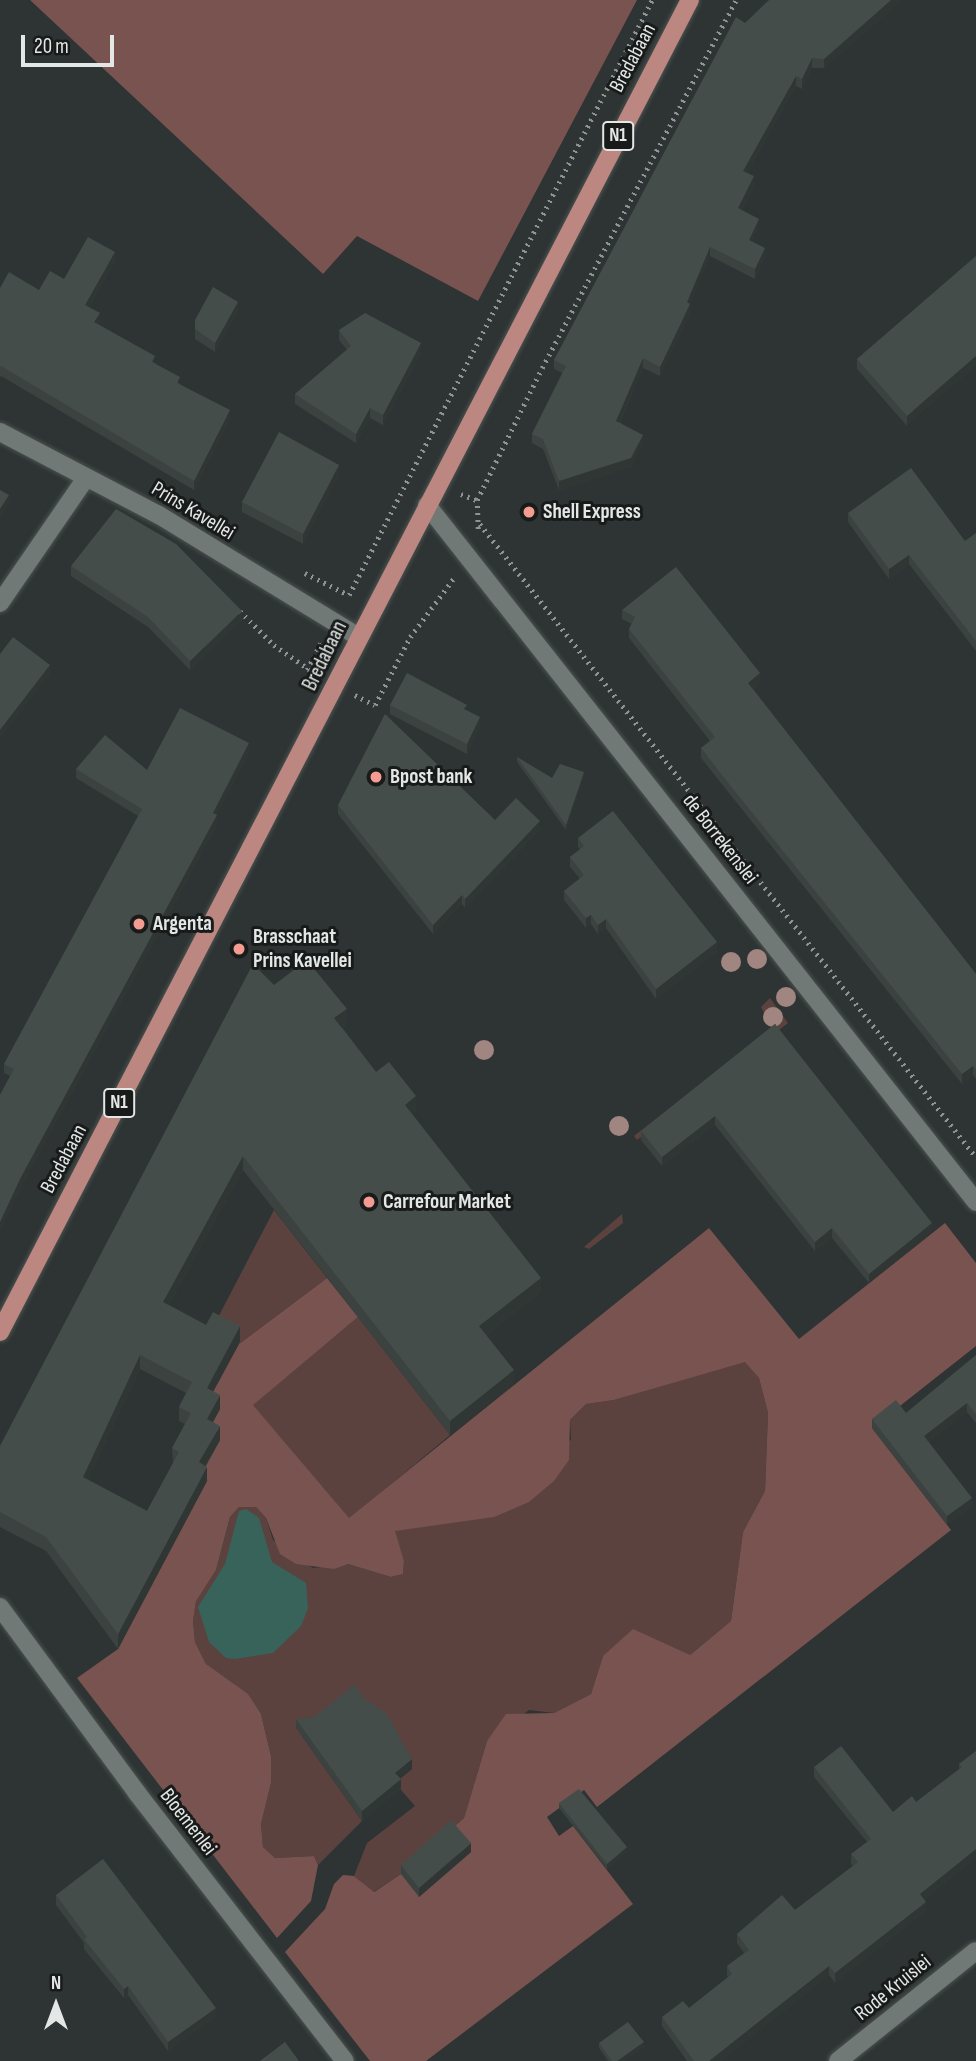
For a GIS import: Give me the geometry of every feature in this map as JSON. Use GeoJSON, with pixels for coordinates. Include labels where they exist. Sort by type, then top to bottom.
{"type":"FeatureCollection","features":[{"type":"Feature","properties":{"kind":"main road","name":"Bredabaan"},"geometry":{"type":"LineString","coordinates":[[0,1332],[338,686],[359,637],[690,0]]}},
{"type":"Feature","properties":{"kind":"street","name":"Prins Kavellei"},"geometry":{"type":"LineString","coordinates":[[0,432],[159,515],[359,637]]}},
{"type":"Feature","properties":{"kind":"street"},"geometry":{"type":"LineString","coordinates":[[0,603],[86,478]]}},
{"type":"Feature","properties":{"kind":"street","name":"de Borrekenslei"},"geometry":{"type":"LineString","coordinates":[[427,505],[976,1202]]}},
{"type":"Feature","properties":{"kind":"street","name":"Bloemenlei"},"geometry":{"type":"LineString","coordinates":[[0,1606],[136,1793],[345,2061]]}},
{"type":"Feature","properties":{"kind":"street","name":"Rode Kruislei"},"geometry":{"type":"LineString","coordinates":[[838,2061],[976,1951]]}},
{"type":"Feature","properties":{"kind":"path"},"geometry":{"type":"LineString","coordinates":[[292,566],[349,595],[652,0]]}},
{"type":"Feature","properties":{"kind":"path"},"geometry":{"type":"LineString","coordinates":[[736,0],[542,368],[477,500],[480,524],[976,1157]]}},
{"type":"Feature","properties":{"kind":"path"},"geometry":{"type":"LineString","coordinates":[[375,705],[410,637],[451,583]]}},
{"type":"Feature","properties":{"kind":"path"},"geometry":{"type":"LineString","coordinates":[[233,604],[307,670]]}},
{"type":"Feature","properties":{"kind":"shaded area"},"geometry":{"type":"Polygon","coordinates":[[[30,0],[637,0],[478,301],[357,236],[323,274],[30,0]]]}},
{"type":"Feature","properties":{"kind":"shaded area"},"geometry":{"type":"Polygon","coordinates":[[[770,998],[788,1023],[637,1140],[634,1136],[772,1028],[761,1007],[770,998]]]}},
{"type":"Feature","properties":{"kind":"shaded area"},"geometry":{"type":"Polygon","coordinates":[[[274,1210],[327,1278],[239,1344],[213,1327],[274,1210]]]}},
{"type":"Feature","properties":{"kind":"shaded area"},"geometry":{"type":"Polygon","coordinates":[[[622,1214],[623,1223],[589,1249],[584,1247],[622,1214]]]}},
{"type":"Feature","properties":{"kind":"shaded area"},"geometry":{"type":"Polygon","coordinates":[[[945,1223],[976,1263],[976,1346],[872,1428],[951,1530],[597,1807],[584,1790],[547,1817],[559,1836],[573,1826],[633,1904],[426,2061],[370,2061],[285,1952],[325,1909],[334,1884],[343,1875],[354,1876],[374,1892],[401,1874],[464,1818],[487,1741],[506,1714],[554,1713],[591,1694],[603,1656],[633,1629],[690,1655],[731,1621],[743,1532],[765,1491],[768,1413],[759,1378],[745,1362],[614,1400],[586,1404],[570,1420],[569,1460],[554,1481],[529,1502],[494,1517],[395,1531],[404,1561],[403,1574],[391,1577],[348,1564],[334,1569],[296,1564],[280,1554],[266,1518],[256,1507],[239,1507],[230,1517],[216,1570],[196,1601],[193,1621],[195,1642],[206,1664],[248,1694],[261,1714],[271,1756],[271,1783],[261,1824],[263,1847],[275,1858],[314,1856],[318,1865],[311,1901],[277,1938],[77,1678],[118,1649],[199,1477],[207,1403],[239,1344],[327,1278],[358,1317],[253,1405],[349,1518],[709,1228],[799,1339],[945,1223]]]}},
{"type":"Feature","properties":{"kind":"shaded area"},"geometry":{"type":"Polygon","coordinates":[[[358,1317],[450,1435],[349,1519],[252,1405],[358,1317]]]}},
{"type":"Feature","properties":{"kind":"shaded area"},"geometry":{"type":"Polygon","coordinates":[[[745,1361],[759,1378],[768,1413],[765,1491],[743,1532],[731,1621],[690,1655],[603,1656],[591,1694],[554,1713],[529,1710],[487,1741],[464,1818],[401,1874],[373,1892],[354,1876],[367,1843],[415,1806],[395,1783],[302,1736],[362,1821],[318,1865],[314,1856],[275,1858],[263,1847],[261,1824],[271,1783],[271,1756],[261,1714],[206,1664],[195,1642],[193,1621],[196,1600],[216,1570],[230,1517],[239,1507],[256,1507],[266,1518],[273,1540],[313,1568],[348,1564],[391,1577],[403,1574],[404,1561],[394,1531],[571,1440],[570,1420],[586,1404],[614,1400],[745,1361]]]}},
{"type":"Feature","properties":{"kind":"shaded area"},"geometry":{"type":"Polygon","coordinates":[[[246,1509],[259,1518],[272,1562],[306,1583],[308,1608],[301,1626],[273,1653],[235,1659],[226,1658],[209,1642],[198,1607],[225,1564],[239,1511],[246,1509]]]}},
{"type":"Feature","properties":{"kind":"building"},"geometry":{"type":"Polygon","coordinates":[[[769,0],[891,0],[824,59],[812,58],[802,79],[796,76],[743,171],[754,176],[738,208],[759,219],[749,240],[765,248],[755,269],[710,247],[687,302],[690,304],[660,367],[643,358],[616,421],[643,435],[631,458],[559,481],[543,439],[532,434],[566,366],[554,360],[736,17],[745,23],[769,0]]]}},
{"type":"Feature","properties":{"kind":"building"},"geometry":{"type":"Polygon","coordinates":[[[88,237],[115,252],[85,305],[100,313],[94,322],[155,356],[152,362],[180,377],[177,383],[230,410],[194,481],[1,366],[0,368],[0,288],[9,272],[39,290],[50,271],[64,279],[88,237]]]}},
{"type":"Feature","properties":{"kind":"building"},"geometry":{"type":"Polygon","coordinates":[[[976,256],[976,356],[907,416],[857,359],[976,256]]]}},
{"type":"Feature","properties":{"kind":"building"},"geometry":{"type":"Polygon","coordinates":[[[213,287],[238,302],[215,343],[195,329],[195,320],[213,287]]]}},
{"type":"Feature","properties":{"kind":"building"},"geometry":{"type":"Polygon","coordinates":[[[365,313],[421,343],[383,415],[370,408],[356,434],[295,394],[351,346],[339,330],[365,313]]]}},
{"type":"Feature","properties":{"kind":"building"},"geometry":{"type":"Polygon","coordinates":[[[279,432],[339,465],[303,534],[242,502],[279,432]]]}},
{"type":"Feature","properties":{"kind":"building"},"geometry":{"type":"Polygon","coordinates":[[[911,468],[965,541],[976,533],[976,641],[909,555],[889,569],[848,513],[911,468]]]}},
{"type":"Feature","properties":{"kind":"building"},"geometry":{"type":"Polygon","coordinates":[[[0,490],[9,495],[0,509],[0,490]]]}},
{"type":"Feature","properties":{"kind":"building"},"geometry":{"type":"Polygon","coordinates":[[[116,509],[176,544],[242,611],[190,661],[148,617],[71,566],[116,509]]]}},
{"type":"Feature","properties":{"kind":"building"},"geometry":{"type":"Polygon","coordinates":[[[676,567],[760,673],[748,683],[976,974],[976,1070],[973,1066],[962,1074],[722,775],[701,748],[715,737],[629,629],[635,617],[622,610],[676,567]]]}},
{"type":"Feature","properties":{"kind":"building"},"geometry":{"type":"Polygon","coordinates":[[[13,637],[50,665],[0,730],[0,654],[13,637]]]}},
{"type":"Feature","properties":{"kind":"building"},"geometry":{"type":"Polygon","coordinates":[[[407,673],[467,705],[464,709],[480,717],[467,744],[390,705],[407,673]]]}},
{"type":"Feature","properties":{"kind":"building"},"geometry":{"type":"Polygon","coordinates":[[[180,708],[249,743],[213,813],[217,815],[20,1179],[0,1222],[0,1095],[14,1069],[4,1064],[142,809],[76,769],[105,735],[147,770],[180,708]]]}},
{"type":"Feature","properties":{"kind":"building"},"geometry":{"type":"Polygon","coordinates":[[[385,714],[495,820],[516,798],[540,821],[465,899],[462,895],[433,925],[338,805],[385,714]]]}},
{"type":"Feature","properties":{"kind":"building"},"geometry":{"type":"Polygon","coordinates":[[[517,757],[552,778],[560,764],[584,772],[566,825],[517,757]]]}},
{"type":"Feature","properties":{"kind":"building"},"geometry":{"type":"Polygon","coordinates":[[[613,811],[717,942],[656,989],[606,919],[598,925],[591,915],[586,918],[564,891],[584,875],[570,857],[584,846],[578,838],[613,811]]]}},
{"type":"Feature","properties":{"kind":"building"},"geometry":{"type":"Polygon","coordinates":[[[307,960],[347,1009],[334,1018],[376,1072],[389,1062],[416,1096],[405,1105],[541,1278],[479,1326],[514,1370],[450,1421],[243,1156],[163,1302],[206,1325],[213,1312],[240,1326],[207,1388],[220,1395],[207,1419],[220,1426],[199,1462],[207,1467],[118,1634],[46,1537],[0,1512],[0,1446],[253,964],[274,985],[307,960]],[[140,1355],[83,1477],[147,1511],[179,1452],[172,1448],[191,1413],[179,1407],[192,1382],[140,1355]]]}},
{"type":"Feature","properties":{"kind":"building"},"geometry":{"type":"Polygon","coordinates":[[[775,1024],[932,1223],[869,1274],[832,1228],[815,1242],[715,1116],[662,1157],[641,1131],[775,1024]]]}},
{"type":"Feature","properties":{"kind":"building"},"geometry":{"type":"Polygon","coordinates":[[[976,1355],[976,1414],[967,1403],[924,1436],[972,1498],[947,1516],[872,1419],[896,1400],[906,1413],[976,1355]]]}},
{"type":"Feature","properties":{"kind":"building"},"geometry":{"type":"Polygon","coordinates":[[[355,1684],[362,1697],[387,1714],[412,1759],[395,1773],[401,1779],[362,1811],[296,1719],[314,1717],[355,1684]]]}},
{"type":"Feature","properties":{"kind":"building"},"geometry":{"type":"Polygon","coordinates":[[[841,1746],[893,1812],[912,1796],[916,1802],[962,1767],[959,1764],[976,1751],[976,1849],[920,1894],[926,1902],[835,1973],[829,1966],[709,2061],[694,2061],[662,2017],[683,2001],[689,2008],[732,1974],[727,1966],[749,1950],[737,1934],[782,1895],[795,1910],[858,1862],[851,1854],[871,1839],[814,1767],[841,1746]]]}},
{"type":"Feature","properties":{"kind":"building"},"geometry":{"type":"Polygon","coordinates":[[[579,1789],[627,1847],[607,1864],[559,1803],[579,1789]]]}},
{"type":"Feature","properties":{"kind":"building"},"geometry":{"type":"Polygon","coordinates":[[[451,1820],[471,1843],[419,1888],[401,1865],[451,1820]]]}},
{"type":"Feature","properties":{"kind":"building"},"geometry":{"type":"Polygon","coordinates":[[[103,1859],[216,2008],[168,2042],[128,1986],[124,1989],[84,1939],[87,1937],[56,1895],[103,1859]]]}},
{"type":"Feature","properties":{"kind":"building"},"geometry":{"type":"Polygon","coordinates":[[[628,2022],[644,2042],[617,2061],[612,2061],[599,2043],[628,2022]]]}},
{"type":"Feature","properties":{"kind":"building"},"geometry":{"type":"Polygon","coordinates":[[[285,2042],[299,2061],[260,2061],[285,2042]]]}},
{"type":"Feature","properties":{"kind":"place","name":"Shell Express"},"geometry":{"type":"Point","coordinates":[529,512]}},
{"type":"Feature","properties":{"kind":"place","name":"Bpost bank"},"geometry":{"type":"Point","coordinates":[376,777]}},
{"type":"Feature","properties":{"kind":"place","name":"Argenta"},"geometry":{"type":"Point","coordinates":[139,924]}},
{"type":"Feature","properties":{"kind":"place","name":"Brasschaat Prins Kavellei"},"geometry":{"type":"Point","coordinates":[239,949]}},
{"type":"Feature","properties":{"kind":"place","name":"Carrefour Market"},"geometry":{"type":"Point","coordinates":[369,1202]}}]}
